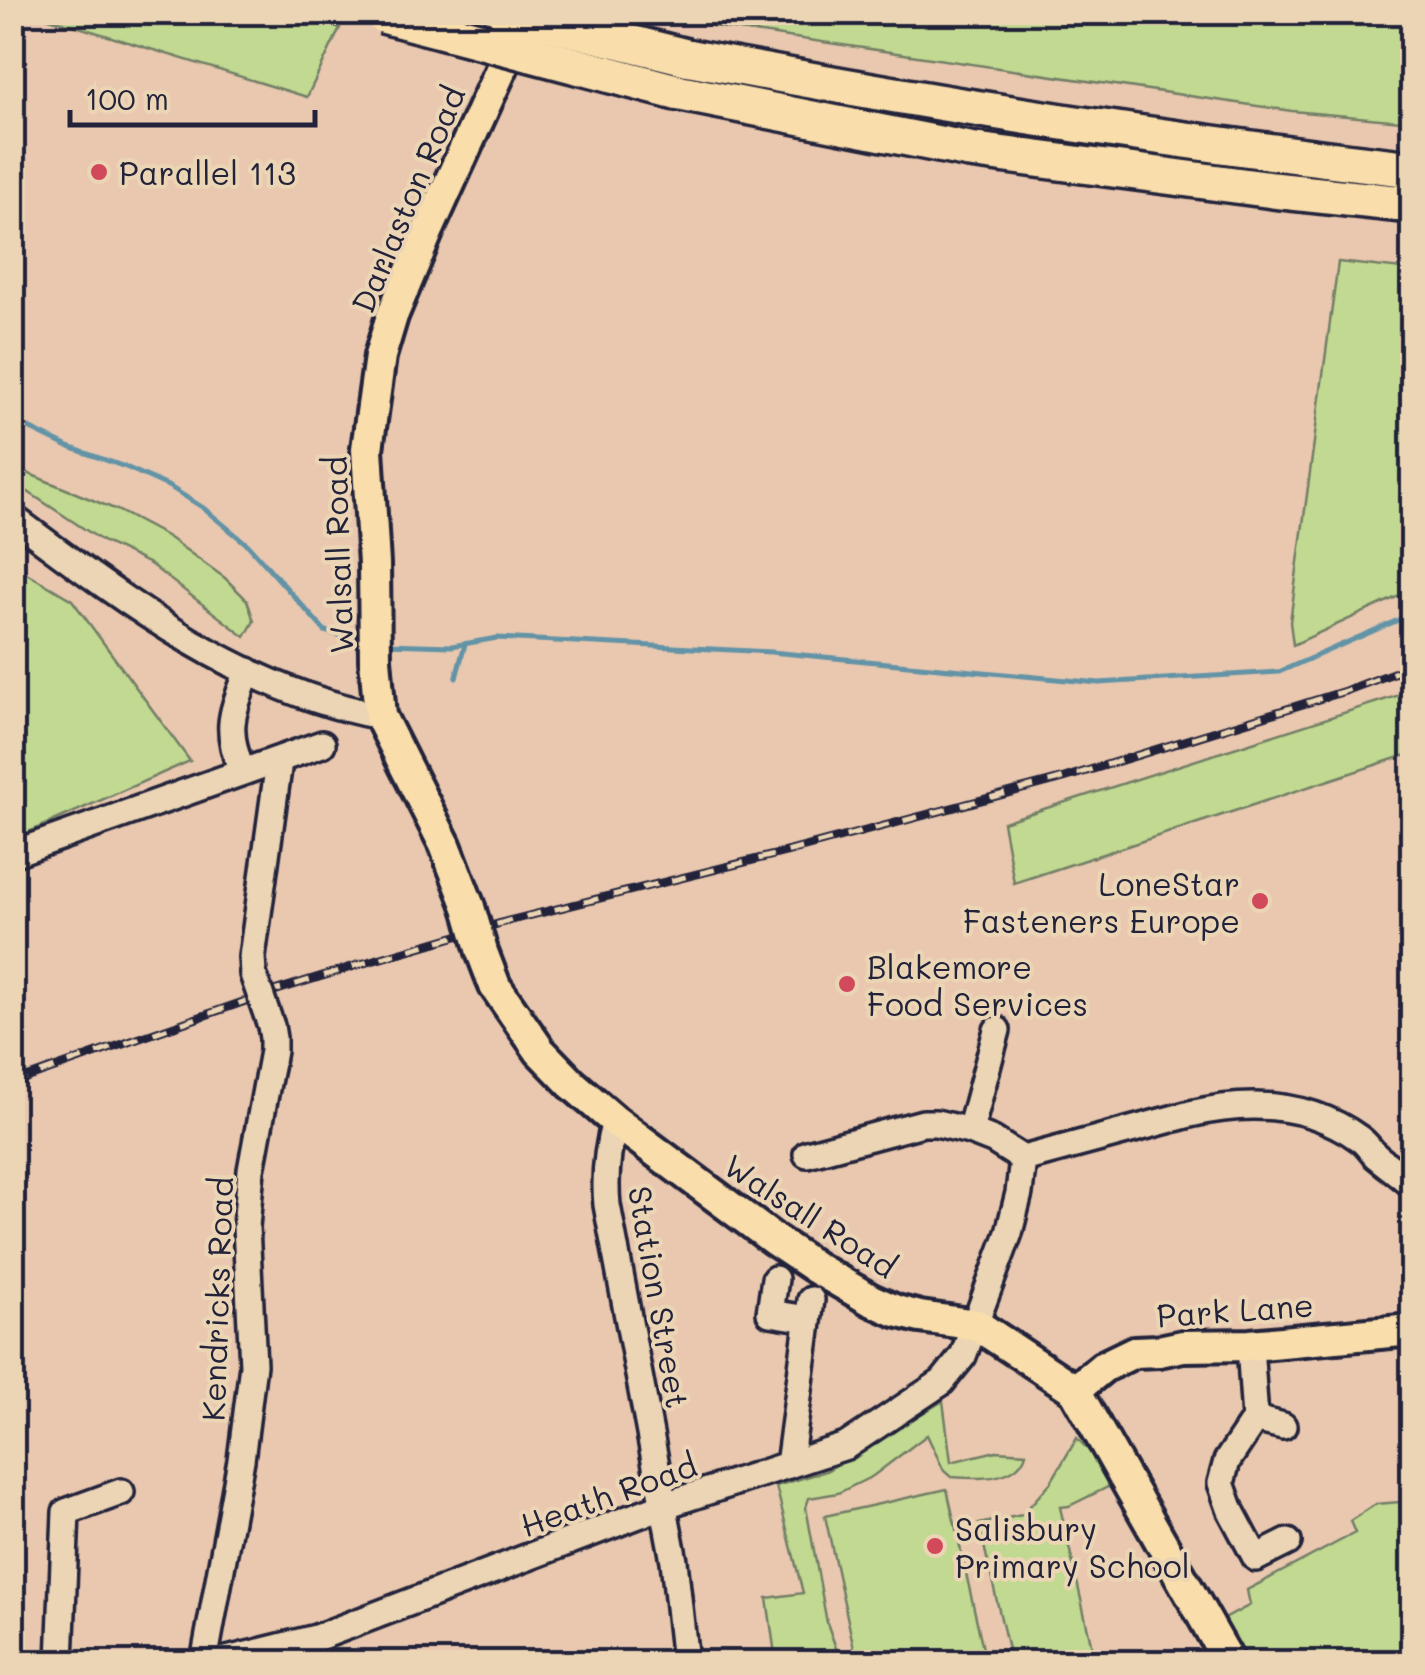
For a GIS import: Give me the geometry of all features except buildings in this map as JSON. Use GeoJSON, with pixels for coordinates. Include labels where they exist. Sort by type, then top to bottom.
{"type":"FeatureCollection","features":[{"type":"Feature","properties":{"kind":"highway"},"geometry":{"type":"LineString","coordinates":[[505,12],[686,57],[987,110],[1412,169]]}},
{"type":"Feature","properties":{"kind":"highway"},"geometry":{"type":"LineString","coordinates":[[378,14],[676,92],[969,150],[1412,205]]}},
{"type":"Feature","properties":{"kind":"main road","name":"Darlaston Road"},"geometry":{"type":"LineString","coordinates":[[370,420],[380,356],[392,316],[527,12]]}},
{"type":"Feature","properties":{"kind":"main road","name":"Walsall Road"},"geometry":{"type":"LineString","coordinates":[[370,420],[367,449],[380,716],[445,845],[495,986],[514,1017],[572,1084],[615,1121],[773,1239],[845,1286],[896,1311],[977,1324],[1075,1390],[1229,1662]]}},
{"type":"Feature","properties":{"kind":"main road","name":"Park Lane"},"geometry":{"type":"LineString","coordinates":[[1075,1390],[1102,1367],[1134,1352],[1412,1330]]}},
{"type":"Feature","properties":{"kind":"street"},"geometry":{"type":"LineString","coordinates":[[12,517],[133,607],[198,646],[344,710],[380,716]]}},
{"type":"Feature","properties":{"kind":"street"},"geometry":{"type":"LineString","coordinates":[[242,772],[230,734],[231,719],[248,671]]}},
{"type":"Feature","properties":{"kind":"street"},"geometry":{"type":"LineString","coordinates":[[12,854],[322,744]]}},
{"type":"Feature","properties":{"kind":"street","name":"Kendricks Road"},"geometry":{"type":"LineString","coordinates":[[204,1662],[242,1460],[253,1365],[246,1227],[250,1170],[274,1038],[253,974],[252,958],[277,761]]}},
{"type":"Feature","properties":{"kind":"street"},"geometry":{"type":"LineString","coordinates":[[970,1130],[997,1030]]}},
{"type":"Feature","properties":{"kind":"street"},"geometry":{"type":"LineString","coordinates":[[807,1154],[879,1133],[936,1123],[970,1130],[1022,1159],[1190,1114],[1257,1104],[1292,1108],[1343,1128],[1365,1142],[1412,1185]]}},
{"type":"Feature","properties":{"kind":"street","name":"Station Street"},"geometry":{"type":"LineString","coordinates":[[615,1121],[607,1150],[607,1205],[674,1561],[685,1662]]}},
{"type":"Feature","properties":{"kind":"street","name":"Heath Road"},"geometry":{"type":"LineString","coordinates":[[219,1662],[316,1638],[662,1506],[846,1446],[942,1382],[963,1356],[1010,1233],[1022,1159]]}},
{"type":"Feature","properties":{"kind":"street"},"geometry":{"type":"LineString","coordinates":[[774,1279],[770,1313],[810,1310],[788,1464]]}},
{"type":"Feature","properties":{"kind":"street"},"geometry":{"type":"LineString","coordinates":[[1250,1345],[1255,1420],[1228,1461],[1221,1483],[1256,1558],[1288,1542]]}},
{"type":"Feature","properties":{"kind":"street"},"geometry":{"type":"LineString","coordinates":[[1255,1420],[1283,1426]]}},
{"type":"Feature","properties":{"kind":"street"},"geometry":{"type":"LineString","coordinates":[[60,1662],[66,1512],[121,1492]]}},
{"type":"Feature","properties":{"kind":"green space"},"geometry":{"type":"Polygon","coordinates":[[[292,12],[340,28],[307,97],[33,13],[292,12]]]}},
{"type":"Feature","properties":{"kind":"green space"},"geometry":{"type":"Polygon","coordinates":[[[674,12],[1412,13],[1412,122],[1292,111],[672,20],[674,12]]]}},
{"type":"Feature","properties":{"kind":"green space"},"geometry":{"type":"Polygon","coordinates":[[[1338,262],[1412,270],[1412,590],[1293,645],[1290,622],[1338,262]]]}},
{"type":"Feature","properties":{"kind":"green space"},"geometry":{"type":"Polygon","coordinates":[[[12,465],[117,510],[168,537],[225,578],[247,600],[254,621],[245,637],[150,564],[104,542],[13,482],[12,465]]]}},
{"type":"Feature","properties":{"kind":"green space"},"geometry":{"type":"Polygon","coordinates":[[[13,565],[72,600],[190,761],[13,839],[13,565]]]}},
{"type":"Feature","properties":{"kind":"green space"},"geometry":{"type":"Polygon","coordinates":[[[1412,691],[1412,753],[1014,883],[1003,822],[1412,691]]]}},
{"type":"Feature","properties":{"kind":"green space"},"geometry":{"type":"Polygon","coordinates":[[[943,1401],[951,1462],[996,1451],[1026,1453],[1021,1462],[994,1477],[951,1477],[944,1471],[927,1435],[873,1476],[838,1493],[809,1498],[806,1507],[827,1623],[841,1662],[776,1662],[767,1598],[803,1593],[776,1486],[826,1471],[943,1401]]]}},
{"type":"Feature","properties":{"kind":"green space"},"geometry":{"type":"Polygon","coordinates":[[[1077,1438],[1118,1482],[1060,1507],[1095,1661],[1011,1662],[979,1524],[1022,1515],[1051,1482],[1077,1438]]]}},
{"type":"Feature","properties":{"kind":"green space"},"geometry":{"type":"Polygon","coordinates":[[[947,1489],[986,1662],[857,1662],[825,1516],[947,1489]]]}},
{"type":"Feature","properties":{"kind":"green space"},"geometry":{"type":"Polygon","coordinates":[[[1412,1501],[1412,1659],[1241,1662],[1219,1622],[1250,1605],[1247,1590],[1355,1533],[1350,1521],[1376,1504],[1412,1501]]]}},
{"type":"Feature","properties":{"kind":"waterway"},"geometry":{"type":"LineString","coordinates":[[12,420],[170,487],[202,507],[248,545],[325,631],[365,643]]}},
{"type":"Feature","properties":{"kind":"waterway"},"geometry":{"type":"LineString","coordinates":[[386,644],[452,646],[497,638],[771,652],[1099,683],[1279,672],[1412,614]]}},
{"type":"Feature","properties":{"kind":"waterway"},"geometry":{"type":"LineString","coordinates":[[456,678],[465,644]]}},
{"type":"Feature","properties":{"kind":"railway"},"geometry":{"type":"LineString","coordinates":[[12,1083],[361,964],[508,921],[1064,778],[1345,691],[1412,666]]}},
{"type":"Feature","properties":{"kind":"place","name":"Parallel 113"},"geometry":{"type":"Point","coordinates":[99,172]}},
{"type":"Feature","properties":{"kind":"place","name":"LoneStar Fasteners Europe"},"geometry":{"type":"Point","coordinates":[1260,901]}},
{"type":"Feature","properties":{"kind":"place","name":"Blakemore Food Services"},"geometry":{"type":"Point","coordinates":[847,984]}},
{"type":"Feature","properties":{"kind":"place","name":"Salisbury Primary School"},"geometry":{"type":"Point","coordinates":[935,1546]}}]}
